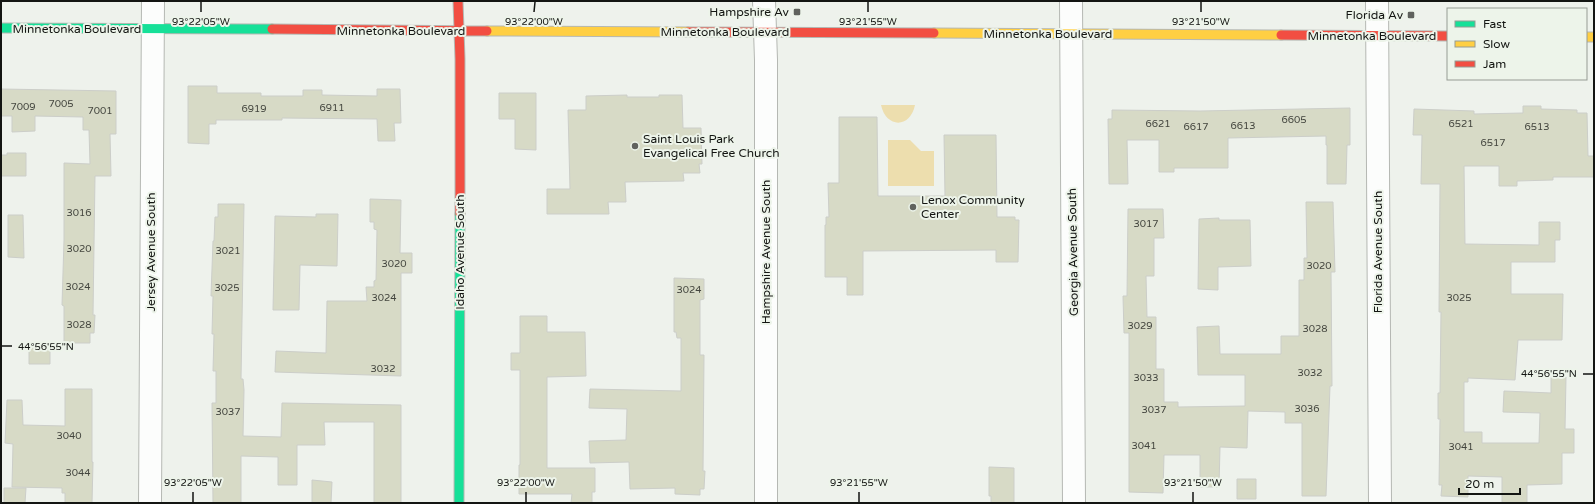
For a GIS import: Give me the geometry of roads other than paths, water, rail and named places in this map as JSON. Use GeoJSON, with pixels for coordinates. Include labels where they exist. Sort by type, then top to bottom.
{"type":"FeatureCollection","features":[{"type":"Feature","properties":{"kind":"main road","name":"Idaho Avenue South"},"geometry":{"type":"LineString","coordinates":[[458,1],[460,59],[459,503]]}},
{"type":"Feature","properties":{"kind":"main road","name":"Minnetonka Boulevard"},"geometry":{"type":"LineString","coordinates":[[1,28],[1447,36]]}},
{"type":"Feature","properties":{"kind":"street","name":"Jersey Avenue South"},"geometry":{"type":"LineString","coordinates":[[150,503],[153,1]]}},
{"type":"Feature","properties":{"kind":"street","name":"Hampshire Avenue South"},"geometry":{"type":"LineString","coordinates":[[764,1],[766,503]]}},
{"type":"Feature","properties":{"kind":"street","name":"Georgia Avenue South"},"geometry":{"type":"LineString","coordinates":[[1071,1],[1074,503]]}},
{"type":"Feature","properties":{"kind":"street","name":"Florida Avenue South"},"geometry":{"type":"LineString","coordinates":[[1377,1],[1380,503]]}},
{"type":"Feature","properties":{"kind":"place","name":"Hampshire Av"},"geometry":{"type":"Point","coordinates":[797,12]}},
{"type":"Feature","properties":{"kind":"place","name":"Florida Av"},"geometry":{"type":"Point","coordinates":[1411,15]}},
{"type":"Feature","properties":{"kind":"place","name":"Saint Louis Park Evangelical Free Church"},"geometry":{"type":"Point","coordinates":[635,146]}},
{"type":"Feature","properties":{"kind":"place","name":"Lenox Community Center"},"geometry":{"type":"Point","coordinates":[913,207]}}]}
